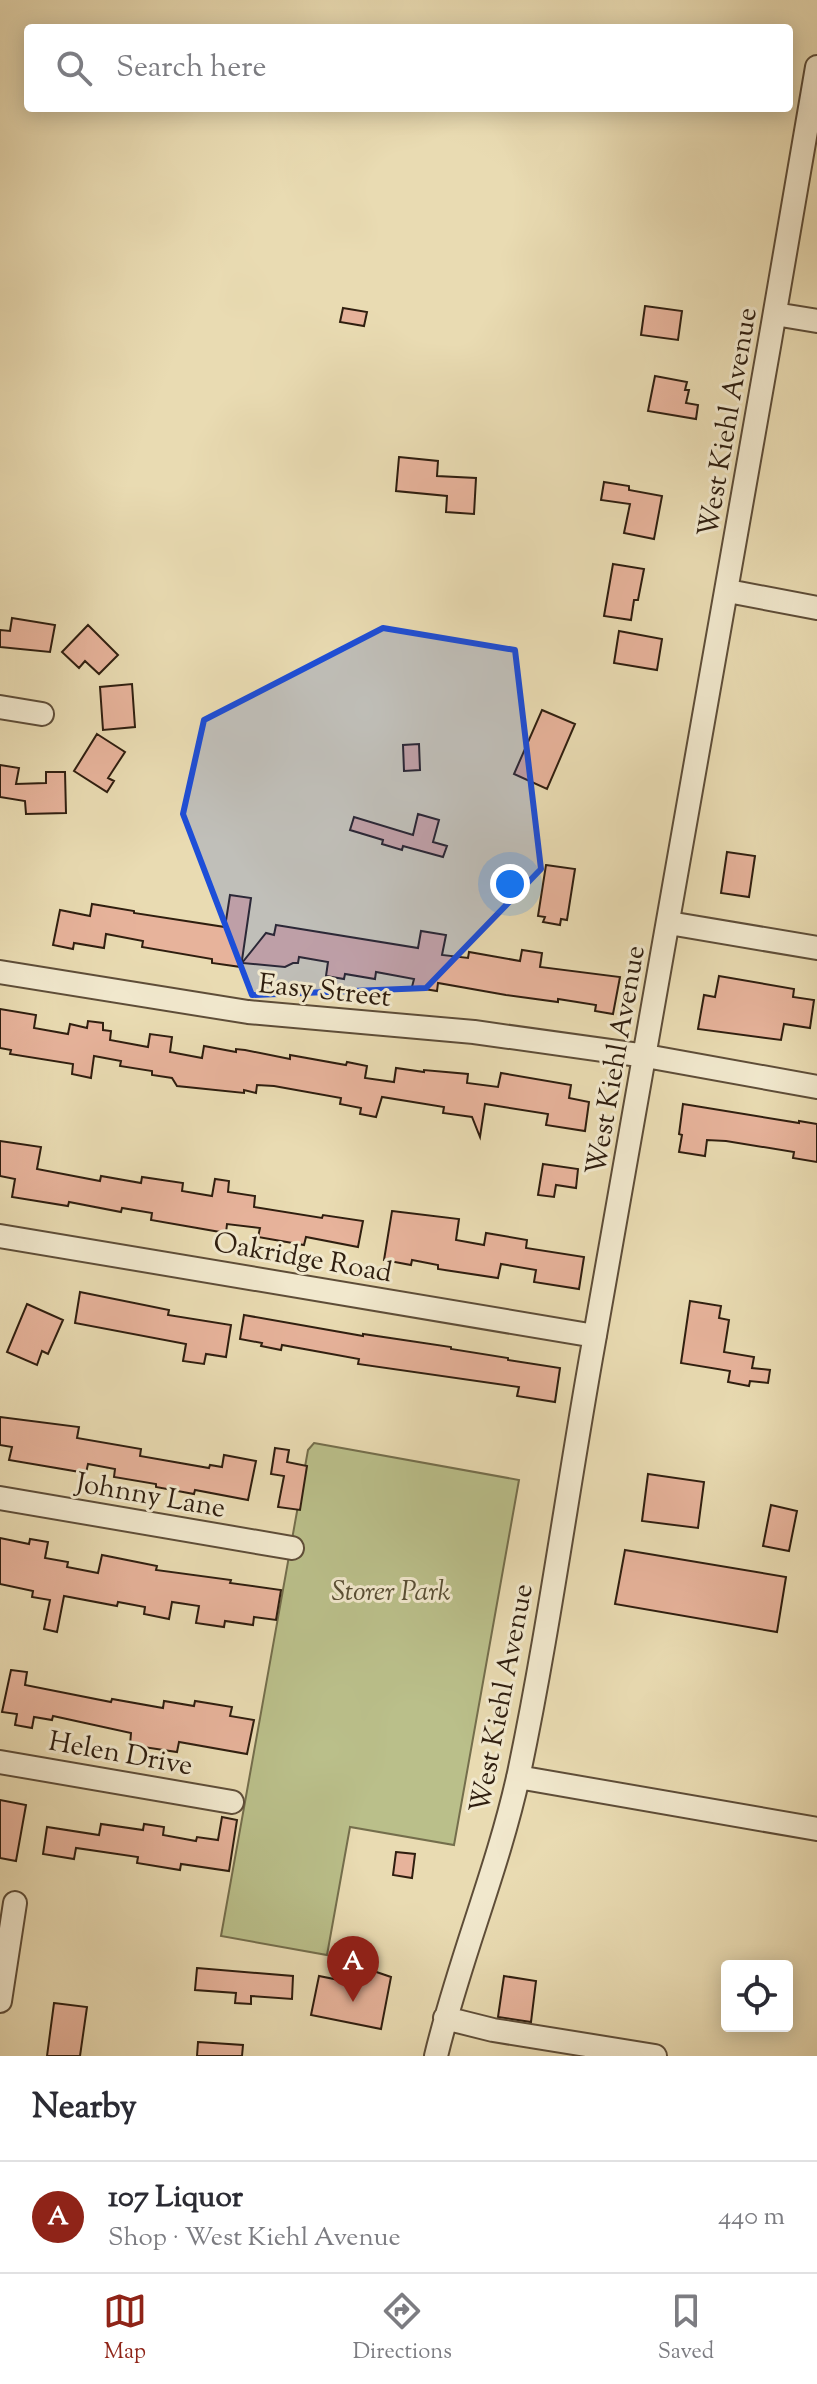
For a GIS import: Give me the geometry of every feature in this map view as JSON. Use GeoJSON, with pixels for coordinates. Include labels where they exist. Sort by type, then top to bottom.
{"type":"FeatureCollection","features":[{"type":"Feature","properties":{"kind":"street","name":"West Kiehl Avenue"},"geometry":{"type":"LineString","coordinates":[[436,2056],[445,2018],[491,1879],[518,1777],[534,1695],[817,67]]}},
{"type":"Feature","properties":{"kind":"street"},"geometry":{"type":"LineString","coordinates":[[775,314],[817,321]]}},
{"type":"Feature","properties":{"kind":"street"},"geometry":{"type":"LineString","coordinates":[[728,591],[817,608]]}},
{"type":"Feature","properties":{"kind":"street"},"geometry":{"type":"LineString","coordinates":[[0,707],[42,714]]}},
{"type":"Feature","properties":{"kind":"street"},"geometry":{"type":"LineString","coordinates":[[669,923],[817,948]]}},
{"type":"Feature","properties":{"kind":"street","name":"Easy Street"},"geometry":{"type":"LineString","coordinates":[[0,972],[248,1012],[474,1032],[646,1056],[817,1087]]}},
{"type":"Feature","properties":{"kind":"street","name":"Oakridge Road"},"geometry":{"type":"LineString","coordinates":[[0,1236],[595,1336]]}},
{"type":"Feature","properties":{"kind":"street","name":"Johnny Lane"},"geometry":{"type":"LineString","coordinates":[[0,1498],[292,1548]]}},
{"type":"Feature","properties":{"kind":"street","name":"Helen Drive"},"geometry":{"type":"LineString","coordinates":[[0,1762],[232,1802]]}},
{"type":"Feature","properties":{"kind":"street"},"geometry":{"type":"LineString","coordinates":[[518,1777],[817,1829]]}},
{"type":"Feature","properties":{"kind":"street"},"geometry":{"type":"LineString","coordinates":[[0,2001],[15,1903]]}},
{"type":"Feature","properties":{"kind":"street"},"geometry":{"type":"LineString","coordinates":[[445,2018],[493,2030],[655,2056]]}},
{"type":"Feature","properties":{"kind":"highlighted area"},"geometry":{"type":"Polygon","coordinates":[[[383,628],[515,650],[541,869],[426,988],[252,995],[183,814],[204,720],[383,628]]]}},
{"type":"Feature","properties":{"kind":"green space","name":"Storer Park"},"geometry":{"type":"Polygon","coordinates":[[[314,1443],[519,1480],[454,1845],[350,1827],[327,1955],[221,1936],[308,1450],[314,1443]]]}},
{"type":"Feature","properties":{"kind":"building"},"geometry":{"type":"Polygon","coordinates":[[[645,306],[682,311],[678,340],[641,335],[645,306]]]}},
{"type":"Feature","properties":{"kind":"building"},"geometry":{"type":"Polygon","coordinates":[[[343,308],[367,312],[364,326],[340,322],[343,308]]]}},
{"type":"Feature","properties":{"kind":"building"},"geometry":{"type":"Polygon","coordinates":[[[655,376],[687,382],[686,403],[698,405],[696,419],[648,411],[655,376]]]}},
{"type":"Feature","properties":{"kind":"building"},"geometry":{"type":"Polygon","coordinates":[[[399,457],[438,461],[437,476],[476,478],[474,514],[446,512],[447,496],[396,491],[399,457]]]}},
{"type":"Feature","properties":{"kind":"building"},"geometry":{"type":"Polygon","coordinates":[[[604,482],[662,496],[654,539],[624,533],[630,504],[601,500],[604,482]]]}},
{"type":"Feature","properties":{"kind":"building"},"geometry":{"type":"Polygon","coordinates":[[[613,564],[644,569],[631,620],[604,616],[613,564]]]}},
{"type":"Feature","properties":{"kind":"building"},"geometry":{"type":"Polygon","coordinates":[[[12,618],[55,625],[50,652],[0,647],[0,630],[10,631],[12,618]]]}},
{"type":"Feature","properties":{"kind":"building"},"geometry":{"type":"Polygon","coordinates":[[[88,625],[118,655],[99,674],[85,661],[79,668],[62,652],[88,625]]]}},
{"type":"Feature","properties":{"kind":"building"},"geometry":{"type":"Polygon","coordinates":[[[619,631],[662,639],[657,670],[614,663],[619,631]]]}},
{"type":"Feature","properties":{"kind":"building"},"geometry":{"type":"Polygon","coordinates":[[[132,684],[135,727],[103,730],[100,687],[132,684]]]}},
{"type":"Feature","properties":{"kind":"building"},"geometry":{"type":"Polygon","coordinates":[[[542,710],[575,724],[547,789],[514,774],[542,710]]]}},
{"type":"Feature","properties":{"kind":"building"},"geometry":{"type":"Polygon","coordinates":[[[97,734],[125,752],[108,778],[114,781],[107,792],[74,771],[97,734]]]}},
{"type":"Feature","properties":{"kind":"building"},"geometry":{"type":"Polygon","coordinates":[[[419,744],[420,770],[404,771],[403,745],[419,744]]]}},
{"type":"Feature","properties":{"kind":"building"},"geometry":{"type":"Polygon","coordinates":[[[0,765],[19,768],[16,784],[46,783],[46,772],[65,772],[66,813],[26,814],[25,801],[0,797],[0,765]]]}},
{"type":"Feature","properties":{"kind":"building"},"geometry":{"type":"Polygon","coordinates":[[[418,814],[439,820],[433,842],[447,846],[443,857],[403,846],[402,850],[382,844],[383,840],[350,830],[354,817],[413,835],[418,814]]]}},
{"type":"Feature","properties":{"kind":"building"},"geometry":{"type":"Polygon","coordinates":[[[727,852],[755,856],[749,897],[721,893],[727,852]]]}},
{"type":"Feature","properties":{"kind":"building"},"geometry":{"type":"Polygon","coordinates":[[[546,865],[575,869],[567,920],[561,919],[560,925],[543,922],[545,917],[538,916],[546,865]]]}},
{"type":"Feature","properties":{"kind":"building"},"geometry":{"type":"Polygon","coordinates":[[[230,895],[251,898],[241,967],[142,947],[143,941],[106,934],[104,948],[74,943],[73,949],[53,945],[60,910],[90,916],[92,904],[225,927],[230,895]]]}},
{"type":"Feature","properties":{"kind":"building"},"geometry":{"type":"Polygon","coordinates":[[[276,925],[418,948],[421,931],[446,935],[442,955],[468,958],[469,952],[520,961],[522,950],[542,953],[540,967],[620,977],[613,1014],[595,1011],[596,1005],[558,999],[558,1002],[438,983],[437,991],[412,987],[414,979],[376,972],[375,979],[345,974],[344,979],[326,976],[328,962],[299,957],[298,963],[285,967],[242,963],[266,933],[274,935],[276,925]]]}},
{"type":"Feature","properties":{"kind":"building"},"geometry":{"type":"Polygon","coordinates":[[[719,976],[794,989],[793,997],[814,1000],[810,1028],[784,1024],[781,1040],[698,1029],[704,995],[715,997],[719,976]]]}},
{"type":"Feature","properties":{"kind":"building"},"geometry":{"type":"Polygon","coordinates":[[[0,1009],[36,1015],[34,1028],[68,1034],[70,1024],[87,1028],[88,1021],[103,1023],[103,1030],[111,1031],[110,1040],[148,1047],[150,1034],[172,1037],[170,1052],[202,1058],[204,1046],[290,1059],[290,1055],[346,1065],[347,1062],[367,1066],[365,1078],[394,1082],[396,1068],[468,1074],[467,1083],[498,1087],[501,1073],[571,1085],[569,1098],[589,1102],[585,1131],[546,1125],[548,1114],[485,1104],[480,1137],[472,1117],[443,1113],[444,1107],[382,1097],[376,1117],[360,1114],[361,1108],[340,1104],[341,1098],[274,1086],[257,1085],[256,1093],[244,1090],[244,1093],[177,1086],[172,1078],[120,1066],[121,1061],[94,1056],[91,1078],[72,1074],[73,1064],[10,1054],[11,1050],[0,1048],[0,1009]]]}},
{"type":"Feature","properties":{"kind":"building"},"geometry":{"type":"Polygon","coordinates":[[[683,1104],[817,1124],[817,1162],[793,1158],[794,1152],[726,1141],[707,1140],[705,1156],[679,1152],[683,1104]]]}},
{"type":"Feature","properties":{"kind":"building"},"geometry":{"type":"Polygon","coordinates":[[[0,1141],[41,1147],[37,1169],[100,1181],[101,1176],[141,1183],[142,1177],[183,1183],[182,1191],[212,1196],[215,1179],[229,1181],[228,1192],[255,1196],[254,1207],[363,1221],[358,1247],[306,1237],[304,1245],[258,1237],[260,1228],[227,1224],[226,1233],[151,1220],[152,1213],[122,1208],[121,1212],[69,1202],[68,1206],[12,1197],[15,1179],[0,1176],[0,1141]]]}},
{"type":"Feature","properties":{"kind":"building"},"geometry":{"type":"Polygon","coordinates":[[[543,1164],[578,1169],[576,1188],[556,1185],[554,1197],[538,1195],[543,1164]]]}},
{"type":"Feature","properties":{"kind":"building"},"geometry":{"type":"Polygon","coordinates":[[[392,1211],[459,1219],[456,1240],[484,1245],[486,1233],[527,1240],[526,1248],[584,1257],[579,1289],[534,1282],[536,1270],[501,1264],[498,1278],[438,1269],[438,1265],[412,1260],[411,1265],[384,1260],[392,1211]]]}},
{"type":"Feature","properties":{"kind":"building"},"geometry":{"type":"Polygon","coordinates":[[[80,1292],[169,1310],[168,1315],[231,1325],[226,1357],[206,1354],[204,1364],[183,1361],[186,1344],[75,1323],[80,1292]]]}},
{"type":"Feature","properties":{"kind":"building"},"geometry":{"type":"Polygon","coordinates":[[[690,1301],[721,1306],[719,1318],[729,1320],[724,1352],[754,1357],[752,1368],[770,1370],[768,1383],[750,1381],[749,1386],[728,1382],[730,1371],[681,1363],[690,1301]]]}},
{"type":"Feature","properties":{"kind":"building"},"geometry":{"type":"Polygon","coordinates":[[[27,1304],[63,1320],[48,1354],[42,1351],[37,1365],[7,1352],[27,1304]]]}},
{"type":"Feature","properties":{"kind":"building"},"geometry":{"type":"Polygon","coordinates":[[[244,1315],[363,1336],[451,1347],[560,1368],[555,1402],[517,1396],[519,1387],[358,1364],[359,1359],[282,1345],[281,1350],[261,1346],[262,1343],[240,1339],[244,1315]]]}},
{"type":"Feature","properties":{"kind":"building"},"geometry":{"type":"Polygon","coordinates":[[[0,1417],[79,1427],[77,1438],[141,1449],[140,1456],[209,1468],[210,1465],[222,1467],[224,1455],[256,1461],[248,1500],[195,1490],[194,1494],[156,1487],[156,1484],[114,1477],[115,1469],[88,1464],[86,1473],[9,1460],[12,1447],[0,1445],[0,1417]]]}},
{"type":"Feature","properties":{"kind":"building"},"geometry":{"type":"Polygon","coordinates":[[[275,1448],[289,1450],[287,1462],[307,1466],[300,1510],[278,1507],[284,1476],[271,1474],[275,1448]]]}},
{"type":"Feature","properties":{"kind":"building"},"geometry":{"type":"Polygon","coordinates":[[[648,1474],[704,1482],[698,1528],[642,1521],[648,1474]]]}},
{"type":"Feature","properties":{"kind":"building"},"geometry":{"type":"Polygon","coordinates":[[[771,1505],[797,1511],[789,1551],[763,1546],[771,1505]]]}},
{"type":"Feature","properties":{"kind":"building"},"geometry":{"type":"Polygon","coordinates":[[[0,1538],[29,1544],[30,1539],[48,1542],[45,1558],[68,1562],[67,1567],[98,1573],[102,1555],[157,1566],[156,1570],[281,1590],[276,1620],[254,1617],[253,1625],[225,1621],[224,1627],[196,1623],[199,1606],[172,1602],[169,1619],[144,1614],[145,1607],[118,1602],[117,1606],[64,1596],[57,1632],[44,1629],[50,1600],[32,1597],[33,1591],[0,1584],[0,1538]]]}},
{"type":"Feature","properties":{"kind":"building"},"geometry":{"type":"Polygon","coordinates":[[[625,1550],[786,1577],[777,1632],[615,1604],[625,1550]]]}},
{"type":"Feature","properties":{"kind":"building"},"geometry":{"type":"Polygon","coordinates":[[[11,1670],[27,1672],[25,1685],[111,1702],[112,1699],[163,1708],[164,1701],[194,1706],[195,1701],[232,1707],[230,1716],[254,1720],[247,1754],[179,1742],[177,1752],[130,1745],[131,1733],[53,1716],[52,1720],[34,1717],[32,1728],[15,1725],[17,1714],[2,1712],[11,1670]]]}},
{"type":"Feature","properties":{"kind":"building"},"geometry":{"type":"Polygon","coordinates":[[[0,1800],[26,1805],[16,1861],[0,1858],[0,1800]]]}},
{"type":"Feature","properties":{"kind":"building"},"geometry":{"type":"Polygon","coordinates":[[[222,1817],[237,1820],[229,1871],[181,1864],[180,1870],[137,1863],[138,1857],[76,1848],[74,1859],[43,1854],[47,1827],[99,1835],[101,1824],[143,1830],[144,1824],[164,1827],[163,1835],[196,1841],[197,1837],[218,1840],[222,1817]]]}},
{"type":"Feature","properties":{"kind":"building"},"geometry":{"type":"Polygon","coordinates":[[[396,1852],[415,1854],[412,1878],[393,1875],[396,1852]]]}},
{"type":"Feature","properties":{"kind":"building"},"geometry":{"type":"Polygon","coordinates":[[[353,1964],[391,1977],[381,2029],[311,2015],[319,1976],[349,1982],[353,1964]]]}},
{"type":"Feature","properties":{"kind":"building"},"geometry":{"type":"Polygon","coordinates":[[[197,1968],[293,1976],[292,1999],[251,1996],[251,2004],[235,2003],[236,1993],[195,1990],[197,1968]]]}},
{"type":"Feature","properties":{"kind":"building"},"geometry":{"type":"Polygon","coordinates":[[[504,1976],[536,1981],[531,2022],[498,2017],[504,1976]]]}},
{"type":"Feature","properties":{"kind":"building"},"geometry":{"type":"Polygon","coordinates":[[[54,2003],[87,2007],[80,2056],[47,2056],[54,2003]]]}},
{"type":"Feature","properties":{"kind":"building"},"geometry":{"type":"Polygon","coordinates":[[[198,2042],[243,2045],[242,2056],[197,2056],[198,2042]]]}},
{"type":"Feature","properties":{"kind":"place","name":"107 Liquor"},"geometry":{"type":"Point","coordinates":[353,2002]}}]}
